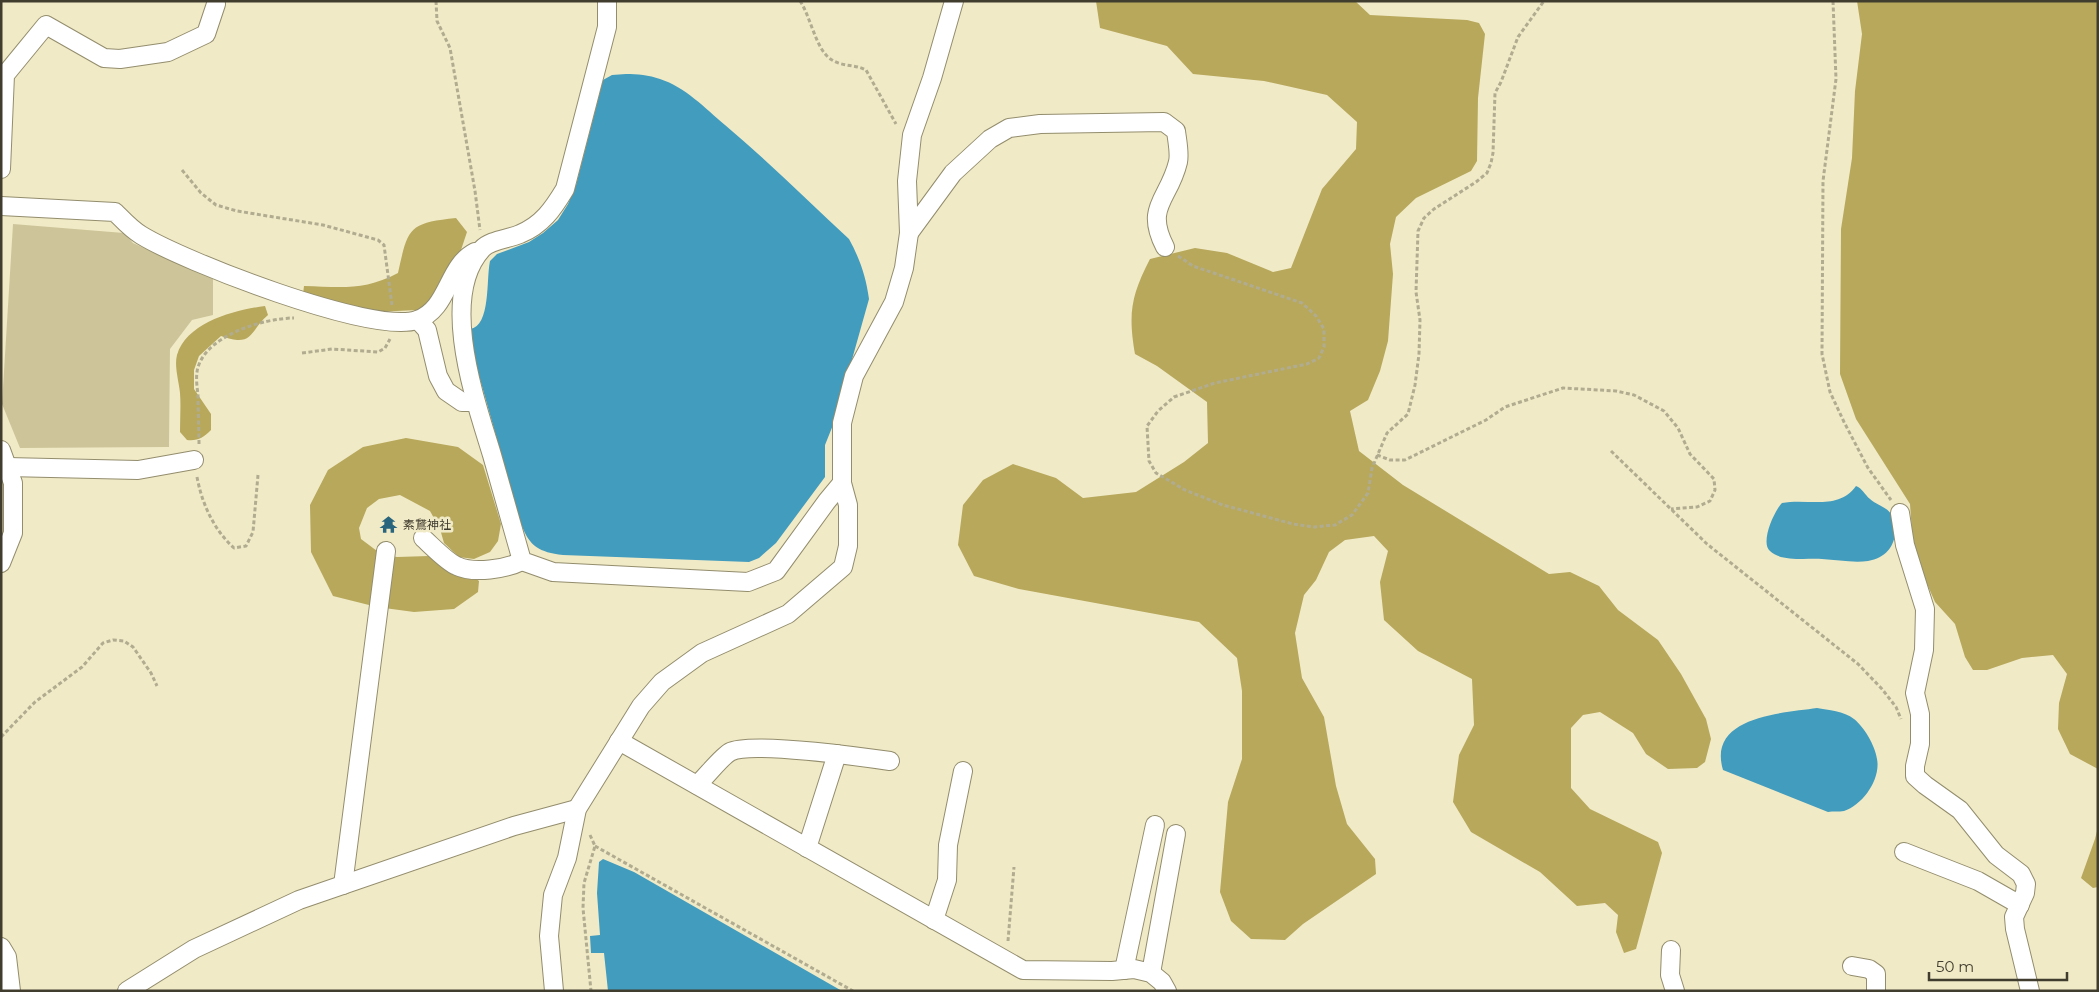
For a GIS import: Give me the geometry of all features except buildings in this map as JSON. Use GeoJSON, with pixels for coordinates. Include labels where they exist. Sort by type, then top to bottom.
{"type":"FeatureCollection","features":[{"type":"Feature","properties":{"kind":"street"},"geometry":{"type":"LineString","coordinates":[[1,206],[115,212],[138,234],[217,271],[360,317],[418,320],[439,302],[457,268],[466,256],[521,234],[541,222],[554,207],[565,189],[607,27],[607,1]]}},
{"type":"Feature","properties":{"kind":"street"},"geometry":{"type":"LineString","coordinates":[[554,991],[549,936],[553,895],[567,858],[578,809],[641,706],[662,682],[702,653],[788,614],[843,567],[848,546],[848,505],[842,483],[842,423],[854,376],[894,302],[904,268],[909,232],[907,181],[912,135],[932,78],[954,1]]}},
{"type":"Feature","properties":{"kind":"street"},"geometry":{"type":"LineString","coordinates":[[1,169],[3,78],[46,25],[104,58],[120,59],[168,52],[206,34],[216,4]]}},
{"type":"Feature","properties":{"kind":"street"},"geometry":{"type":"LineString","coordinates":[[909,232],[952,173],[990,138],[1009,128],[1040,124],[1164,122],[1176,131],[1179,161],[1156,216],[1157,232],[1165,247]]}},
{"type":"Feature","properties":{"kind":"street"},"geometry":{"type":"LineString","coordinates":[[482,248],[468,274],[463,292],[463,350],[475,402],[522,561]]}},
{"type":"Feature","properties":{"kind":"street"},"geometry":{"type":"LineString","coordinates":[[418,320],[427,330],[438,376],[446,391],[462,402],[475,402]]}},
{"type":"Feature","properties":{"kind":"street"},"geometry":{"type":"LineString","coordinates":[[1,450],[13,483],[13,533],[1,563]]}},
{"type":"Feature","properties":{"kind":"street"},"geometry":{"type":"LineString","coordinates":[[7,467],[138,470],[194,460]]}},
{"type":"Feature","properties":{"kind":"street"},"geometry":{"type":"LineString","coordinates":[[423,538],[456,566],[472,569],[501,568],[522,561],[553,572],[748,582],[776,571],[842,483]]}},
{"type":"Feature","properties":{"kind":"street"},"geometry":{"type":"LineString","coordinates":[[1900,512],[1905,545],[1925,609],[1924,650],[1915,693],[1920,714],[1920,744],[1915,766],[1915,776],[1960,810],[1996,855],[2021,874],[2026,884],[2025,893],[2014,917],[2015,929],[2030,991]]}},
{"type":"Feature","properties":{"kind":"street"},"geometry":{"type":"LineString","coordinates":[[343,885],[386,550]]}},
{"type":"Feature","properties":{"kind":"street"},"geometry":{"type":"LineString","coordinates":[[619,741],[1023,970],[1134,969],[1151,973],[1162,982],[1167,991]]}},
{"type":"Feature","properties":{"kind":"street"},"geometry":{"type":"LineString","coordinates":[[697,786],[730,752],[750,748],[837,754],[890,761]]}},
{"type":"Feature","properties":{"kind":"street"},"geometry":{"type":"LineString","coordinates":[[806,848],[837,754]]}},
{"type":"Feature","properties":{"kind":"street"},"geometry":{"type":"LineString","coordinates":[[934,920],[947,880],[948,845],[963,771]]}},
{"type":"Feature","properties":{"kind":"street"},"geometry":{"type":"LineString","coordinates":[[127,991],[194,949],[299,900],[514,826],[578,809]]}},
{"type":"Feature","properties":{"kind":"street"},"geometry":{"type":"LineString","coordinates":[[1124,970],[1155,825]]}},
{"type":"Feature","properties":{"kind":"street"},"geometry":{"type":"LineString","coordinates":[[1151,973],[1176,834]]}},
{"type":"Feature","properties":{"kind":"street"},"geometry":{"type":"LineString","coordinates":[[1904,852],[1978,881],[2020,905]]}},
{"type":"Feature","properties":{"kind":"street"},"geometry":{"type":"LineString","coordinates":[[1,947],[6,957],[11,991]]}},
{"type":"Feature","properties":{"kind":"street"},"geometry":{"type":"LineString","coordinates":[[1671,950],[1670,975],[1675,991]]}},
{"type":"Feature","properties":{"kind":"street"},"geometry":{"type":"LineString","coordinates":[[1852,966],[1869,969],[1876,974],[1876,991]]}},
{"type":"Feature","properties":{"kind":"path"},"geometry":{"type":"LineString","coordinates":[[436,1],[437,22],[450,48],[476,191],[482,248]]}},
{"type":"Feature","properties":{"kind":"path"},"geometry":{"type":"LineString","coordinates":[[800,1],[823,53],[830,60],[840,64],[858,66],[866,70],[899,130],[912,135]]}},
{"type":"Feature","properties":{"kind":"path"},"geometry":{"type":"LineString","coordinates":[[1165,247],[1193,266],[1302,303],[1316,316],[1324,329],[1324,347],[1319,358],[1307,364],[1215,383],[1174,397],[1147,426],[1149,461],[1156,473],[1222,506],[1259,516],[1314,527],[1335,525],[1352,515],[1368,493],[1372,468],[1387,433],[1408,414],[1415,385],[1419,354],[1420,320],[1416,283],[1418,231],[1424,218],[1434,209],[1487,173],[1492,153],[1495,93],[1502,82],[1518,37],[1544,1]]}},
{"type":"Feature","properties":{"kind":"path"},"geometry":{"type":"LineString","coordinates":[[1833,1],[1836,79],[1823,181],[1822,354],[1830,392],[1844,422],[1868,468],[1900,512]]}},
{"type":"Feature","properties":{"kind":"path"},"geometry":{"type":"LineString","coordinates":[[182,170],[201,193],[216,205],[237,211],[323,225],[378,240],[384,245],[391,288],[393,320],[390,340],[386,348],[378,352],[332,349],[302,353]]}},
{"type":"Feature","properties":{"kind":"path"},"geometry":{"type":"LineString","coordinates":[[258,476],[253,532],[246,546],[234,548],[221,536],[199,488],[194,460],[199,445],[197,371],[203,358],[216,344],[231,333],[247,326],[272,320],[299,318]]}},
{"type":"Feature","properties":{"kind":"path"},"geometry":{"type":"LineString","coordinates":[[1378,455],[1390,460],[1405,460],[1486,420],[1505,406],[1563,388],[1616,391],[1634,395],[1664,411],[1678,428],[1690,454],[1714,478],[1715,490],[1710,501],[1697,507],[1671,510]]}},
{"type":"Feature","properties":{"kind":"path"},"geometry":{"type":"LineString","coordinates":[[1611,451],[1707,544],[1858,664],[1896,707],[1904,726]]}},
{"type":"Feature","properties":{"kind":"path"},"geometry":{"type":"LineString","coordinates":[[1,737],[35,702],[82,667],[103,643],[124,641],[133,647],[151,673],[157,686]]}},
{"type":"Feature","properties":{"kind":"path"},"geometry":{"type":"LineString","coordinates":[[578,809],[595,846],[853,991]]}},
{"type":"Feature","properties":{"kind":"path"},"geometry":{"type":"LineString","coordinates":[[591,991],[584,935],[584,883],[595,846]]}},
{"type":"Feature","properties":{"kind":"path"},"geometry":{"type":"LineString","coordinates":[[1006,961],[1014,867]]}},
{"type":"Feature","properties":{"kind":"shaded area"},"geometry":{"type":"Polygon","coordinates":[[[1096,1],[1355,1],[1370,15],[1467,20],[1479,23],[1485,34],[1478,98],[1477,161],[1471,171],[1416,198],[1396,217],[1390,244],[1393,274],[1388,341],[1380,371],[1368,400],[1350,411],[1359,451],[1403,485],[1549,574],[1570,572],[1599,586],[1618,610],[1658,640],[1681,674],[1706,719],[1711,739],[1705,762],[1697,768],[1668,769],[1646,754],[1633,733],[1600,712],[1583,715],[1571,728],[1571,788],[1590,809],[1658,842],[1662,853],[1636,949],[1624,953],[1616,932],[1618,915],[1605,903],[1577,906],[1540,872],[1471,832],[1453,802],[1459,755],[1474,725],[1472,679],[1418,651],[1384,620],[1380,582],[1388,551],[1374,536],[1345,540],[1329,552],[1316,580],[1304,595],[1295,633],[1302,678],[1324,717],[1336,786],[1347,824],[1375,859],[1376,874],[1303,924],[1285,940],[1251,939],[1231,921],[1220,892],[1228,802],[1242,759],[1242,691],[1237,658],[1199,622],[1019,589],[974,576],[958,545],[963,505],[983,480],[1013,464],[1056,478],[1083,498],[1136,492],[1184,462],[1208,443],[1207,402],[1157,366],[1135,354],[1132,327],[1133,305],[1139,284],[1150,259],[1195,248],[1227,253],[1273,272],[1291,268],[1322,189],[1356,149],[1357,122],[1327,95],[1264,81],[1193,74],[1167,46],[1100,28],[1096,1]]]}},
{"type":"Feature","properties":{"kind":"shaded area"},"geometry":{"type":"Polygon","coordinates":[[[1857,1],[2098,1],[2098,769],[2070,754],[2058,729],[2059,703],[2067,674],[2053,655],[2022,658],[1987,670],[1973,670],[1965,657],[1955,624],[1935,602],[1920,568],[1913,547],[1910,504],[1856,419],[1840,374],[1841,229],[1852,158],[1855,91],[1862,34],[1857,1]]]}},
{"type":"Feature","properties":{"kind":"shaded area"},"geometry":{"type":"Polygon","coordinates":[[[456,218],[467,232],[461,250],[435,297],[418,310],[374,312],[303,294],[304,286],[352,287],[386,279],[398,273],[408,237],[413,231],[428,222],[456,218]]]}},
{"type":"Feature","properties":{"kind":"shaded area"},"geometry":{"type":"Polygon","coordinates":[[[13,224],[124,233],[133,243],[213,279],[213,315],[192,320],[170,349],[169,447],[20,448],[2,404],[13,224]]]}},
{"type":"Feature","properties":{"kind":"shaded area"},"geometry":{"type":"Polygon","coordinates":[[[265,306],[268,315],[250,336],[240,340],[221,336],[199,356],[194,370],[194,389],[211,414],[211,430],[200,438],[187,440],[180,432],[180,398],[176,364],[177,355],[182,344],[201,326],[214,320],[240,311],[265,306]]]}},
{"type":"Feature","properties":{"kind":"shaded area"},"geometry":{"type":"Polygon","coordinates":[[[406,438],[458,447],[483,465],[501,524],[498,541],[490,552],[474,559],[459,557],[444,543],[440,529],[430,511],[400,495],[379,499],[367,508],[359,528],[361,539],[381,554],[397,557],[429,556],[470,574],[479,581],[478,592],[454,609],[414,612],[377,607],[333,596],[311,552],[310,505],[328,470],[363,447],[406,438]]]}},
{"type":"Feature","properties":{"kind":"shaded area"},"geometry":{"type":"Polygon","coordinates":[[[2098,827],[2098,887],[2093,888],[2081,878],[2098,827]]]}},
{"type":"Feature","properties":{"kind":"water"},"geometry":{"type":"Polygon","coordinates":[[[626,74],[660,79],[678,87],[741,139],[849,239],[862,268],[866,283],[869,299],[835,420],[825,445],[825,477],[776,543],[759,558],[749,562],[563,555],[536,547],[524,532],[521,524],[474,358],[470,329],[477,326],[485,311],[490,261],[497,254],[529,242],[558,220],[568,204],[576,185],[603,80],[612,75],[626,74]]]}},
{"type":"Feature","properties":{"kind":"water"},"geometry":{"type":"Polygon","coordinates":[[[1856,486],[1870,499],[1889,511],[1893,518],[1895,525],[1894,540],[1882,556],[1868,561],[1851,562],[1794,559],[1781,557],[1770,551],[1767,547],[1769,527],[1782,503],[1832,501],[1849,494],[1856,486]]]}},
{"type":"Feature","properties":{"kind":"water"},"geometry":{"type":"Polygon","coordinates":[[[1817,708],[1850,716],[1865,731],[1874,748],[1878,767],[1873,783],[1864,797],[1851,808],[1844,811],[1828,812],[1723,770],[1721,752],[1726,738],[1737,728],[1768,716],[1817,708]]]}},
{"type":"Feature","properties":{"kind":"water"},"geometry":{"type":"Polygon","coordinates":[[[603,859],[634,872],[842,991],[608,991],[604,953],[591,953],[590,936],[600,935],[597,893],[599,862],[603,859]]]}},
{"type":"Feature","properties":{"kind":"place","name":"素鵞神社"},"geometry":{"type":"Point","coordinates":[389,525]}}]}
